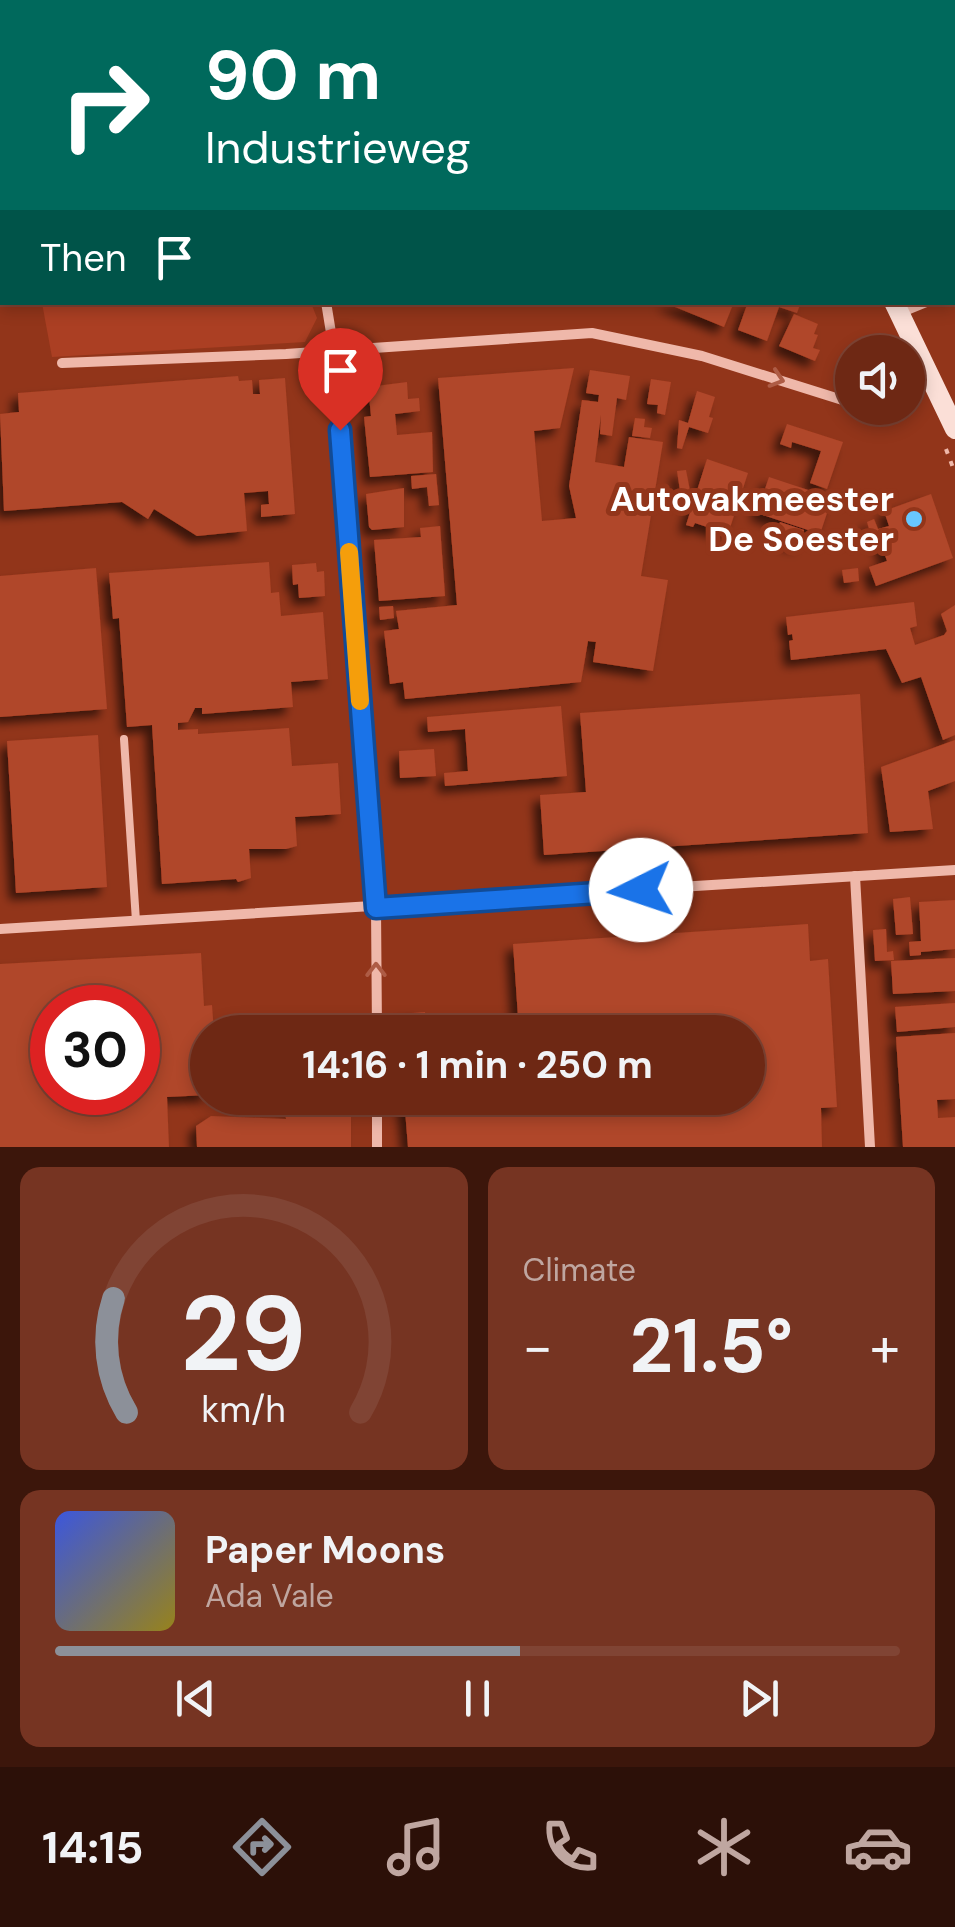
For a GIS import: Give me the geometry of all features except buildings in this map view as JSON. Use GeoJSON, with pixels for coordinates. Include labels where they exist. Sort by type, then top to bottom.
{"type":"FeatureCollection","features":[{"type":"Feature","properties":{"kind":"street"},"geometry":{"type":"LineString","coordinates":[[326,305],[334,351],[376,908],[377,1015]]}},
{"type":"Feature","properties":{"kind":"street"},"geometry":{"type":"LineString","coordinates":[[897,308],[955,428]]}},
{"type":"Feature","properties":{"kind":"street"},"geometry":{"type":"LineString","coordinates":[[62,363],[334,351],[592,333],[702,356],[835,398]]}},
{"type":"Feature","properties":{"kind":"street"},"geometry":{"type":"LineString","coordinates":[[0,929],[955,870]]}},
{"type":"Feature","properties":{"kind":"street"},"geometry":{"type":"LineString","coordinates":[[854,876],[870,1147]]}},
{"type":"Feature","properties":{"kind":"street"},"geometry":{"type":"LineString","coordinates":[[377,1115],[378,1147]]}},
{"type":"Feature","properties":{"kind":"lane"},"geometry":{"type":"LineString","coordinates":[[124,740],[136,921]]}},
{"type":"Feature","properties":{"kind":"path"},"geometry":{"type":"LineString","coordinates":[[955,449],[948,452],[955,472]]}},
{"type":"Feature","properties":{"kind":"shaded area"},"geometry":{"type":"Polygon","coordinates":[[[42,305],[312,305],[317,318],[305,342],[52,357],[42,305]]]}},
{"type":"Feature","properties":{"kind":"slow traffic"},"geometry":{"type":"LineString","coordinates":[[349,552],[360,701]]}},
{"type":"Feature","properties":{"kind":"place","name":"Autovakmeester De Soester"},"geometry":{"type":"Point","coordinates":[914,519]}},
{"type":"Feature","properties":{"kind":"route"},"geometry":{"type":"LineString","coordinates":[[340,430],[376,908],[641,890]]}}]}
